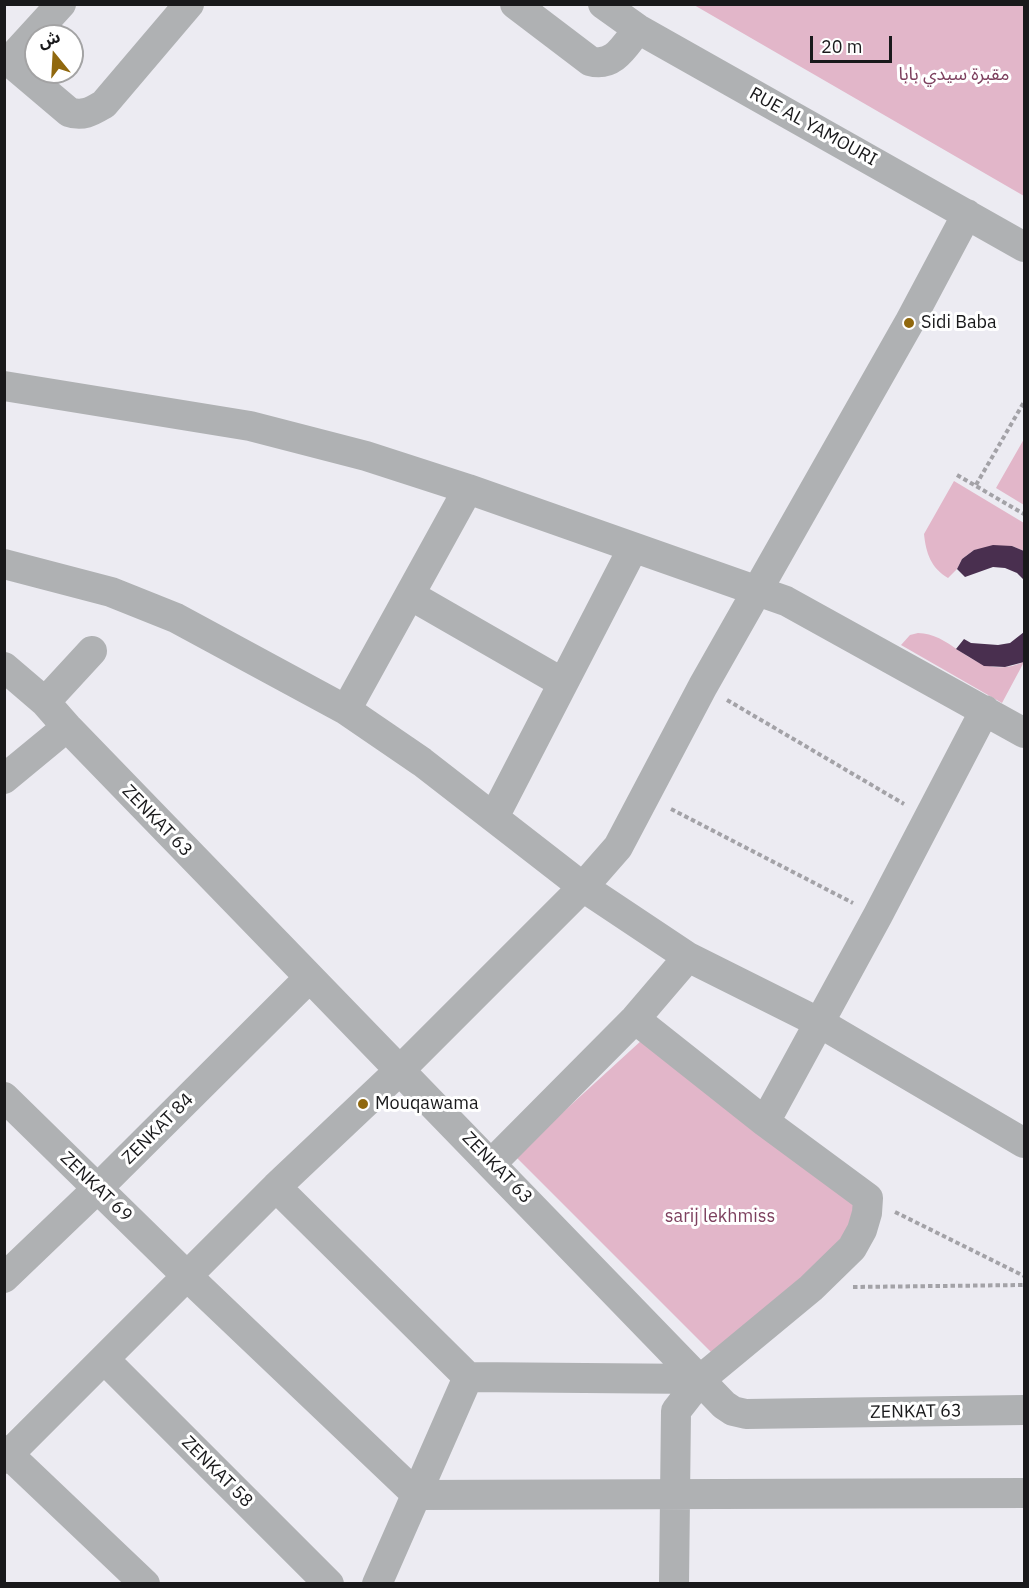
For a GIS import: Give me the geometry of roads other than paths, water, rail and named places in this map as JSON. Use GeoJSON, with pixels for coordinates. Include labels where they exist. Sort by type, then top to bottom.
{"type":"FeatureCollection","features":[{"type":"Feature","properties":{"kind":"street"},"geometry":{"type":"LineString","coordinates":[[61,4],[7,59],[69,112],[77,115],[87,114],[104,104],[189,4]]}},
{"type":"Feature","properties":{"kind":"street"},"geometry":{"type":"LineString","coordinates":[[515,4],[590,61],[597,63],[604,63],[616,56],[638,28]]}},
{"type":"Feature","properties":{"kind":"street","name":"RUE AL YAMOURI"},"geometry":{"type":"LineString","coordinates":[[603,4],[638,28],[1024,247]]}},
{"type":"Feature","properties":{"kind":"street"},"geometry":{"type":"LineString","coordinates":[[145,1584],[6,1454],[105,1360],[276,1187],[400,1070],[583,887],[618,847],[703,686],[909,322],[967,214]]}},
{"type":"Feature","properties":{"kind":"street"},"geometry":{"type":"LineString","coordinates":[[4,386],[250,426],[366,456],[468,489],[786,601],[1024,733]]}},
{"type":"Feature","properties":{"kind":"street"},"geometry":{"type":"LineString","coordinates":[[346,710],[468,489]]}},
{"type":"Feature","properties":{"kind":"street"},"geometry":{"type":"LineString","coordinates":[[494,817],[633,548]]}},
{"type":"Feature","properties":{"kind":"street"},"geometry":{"type":"LineString","coordinates":[[4,564],[111,592],[176,618],[346,710],[422,762],[583,887],[688,957],[819,1023],[1024,1143]]}},
{"type":"Feature","properties":{"kind":"street"},"geometry":{"type":"LineString","coordinates":[[410,595],[563,682]]}},
{"type":"Feature","properties":{"kind":"street"},"geometry":{"type":"LineString","coordinates":[[45,702],[92,651]]}},
{"type":"Feature","properties":{"kind":"street","name":"ZENKAT 63"},"geometry":{"type":"LineString","coordinates":[[4,667],[45,702],[309,978],[492,1163],[724,1405],[733,1411],[746,1414],[1024,1410]]}},
{"type":"Feature","properties":{"kind":"street"},"geometry":{"type":"LineString","coordinates":[[765,1122],[878,915],[985,710]]}},
{"type":"Feature","properties":{"kind":"street"},"geometry":{"type":"LineString","coordinates":[[4,778],[67,727]]}},
{"type":"Feature","properties":{"kind":"street"},"geometry":{"type":"LineString","coordinates":[[492,1163],[635,1019],[688,957]]}},
{"type":"Feature","properties":{"kind":"street","name":"ZENKAT 84"},"geometry":{"type":"LineString","coordinates":[[4,1278],[309,978]]}},
{"type":"Feature","properties":{"kind":"street"},"geometry":{"type":"LineString","coordinates":[[635,1019],[765,1122],[868,1198],[862,1230],[852,1248],[811,1288],[701,1379],[676,1411],[674,1584]]}},
{"type":"Feature","properties":{"kind":"street","name":"ZENKAT 69"},"geometry":{"type":"LineString","coordinates":[[4,1097],[417,1496]]}},
{"type":"Feature","properties":{"kind":"street"},"geometry":{"type":"LineString","coordinates":[[276,1187],[468,1377],[701,1379]]}},
{"type":"Feature","properties":{"kind":"street","name":"ZENKAT 58"},"geometry":{"type":"LineString","coordinates":[[105,1360],[329,1584]]}},
{"type":"Feature","properties":{"kind":"street"},"geometry":{"type":"LineString","coordinates":[[377,1584],[468,1377]]}},
{"type":"Feature","properties":{"kind":"street"},"geometry":{"type":"LineString","coordinates":[[417,1496],[1024,1493]]}},
{"type":"Feature","properties":{"kind":"place","name":"Sidi Baba"},"geometry":{"type":"Point","coordinates":[909,323]}},
{"type":"Feature","properties":{"kind":"place","name":"Mouqawama"},"geometry":{"type":"Point","coordinates":[363,1104]}},
{"type":"Feature","properties":{"kind":"park label","name":"مقبرة سيدي بابا"},"geometry":{"type":"Point","coordinates":[954,75]}},
{"type":"Feature","properties":{"kind":"park label","name":"sarij lekhmiss"},"geometry":{"type":"Point","coordinates":[720,1217]}}]}
